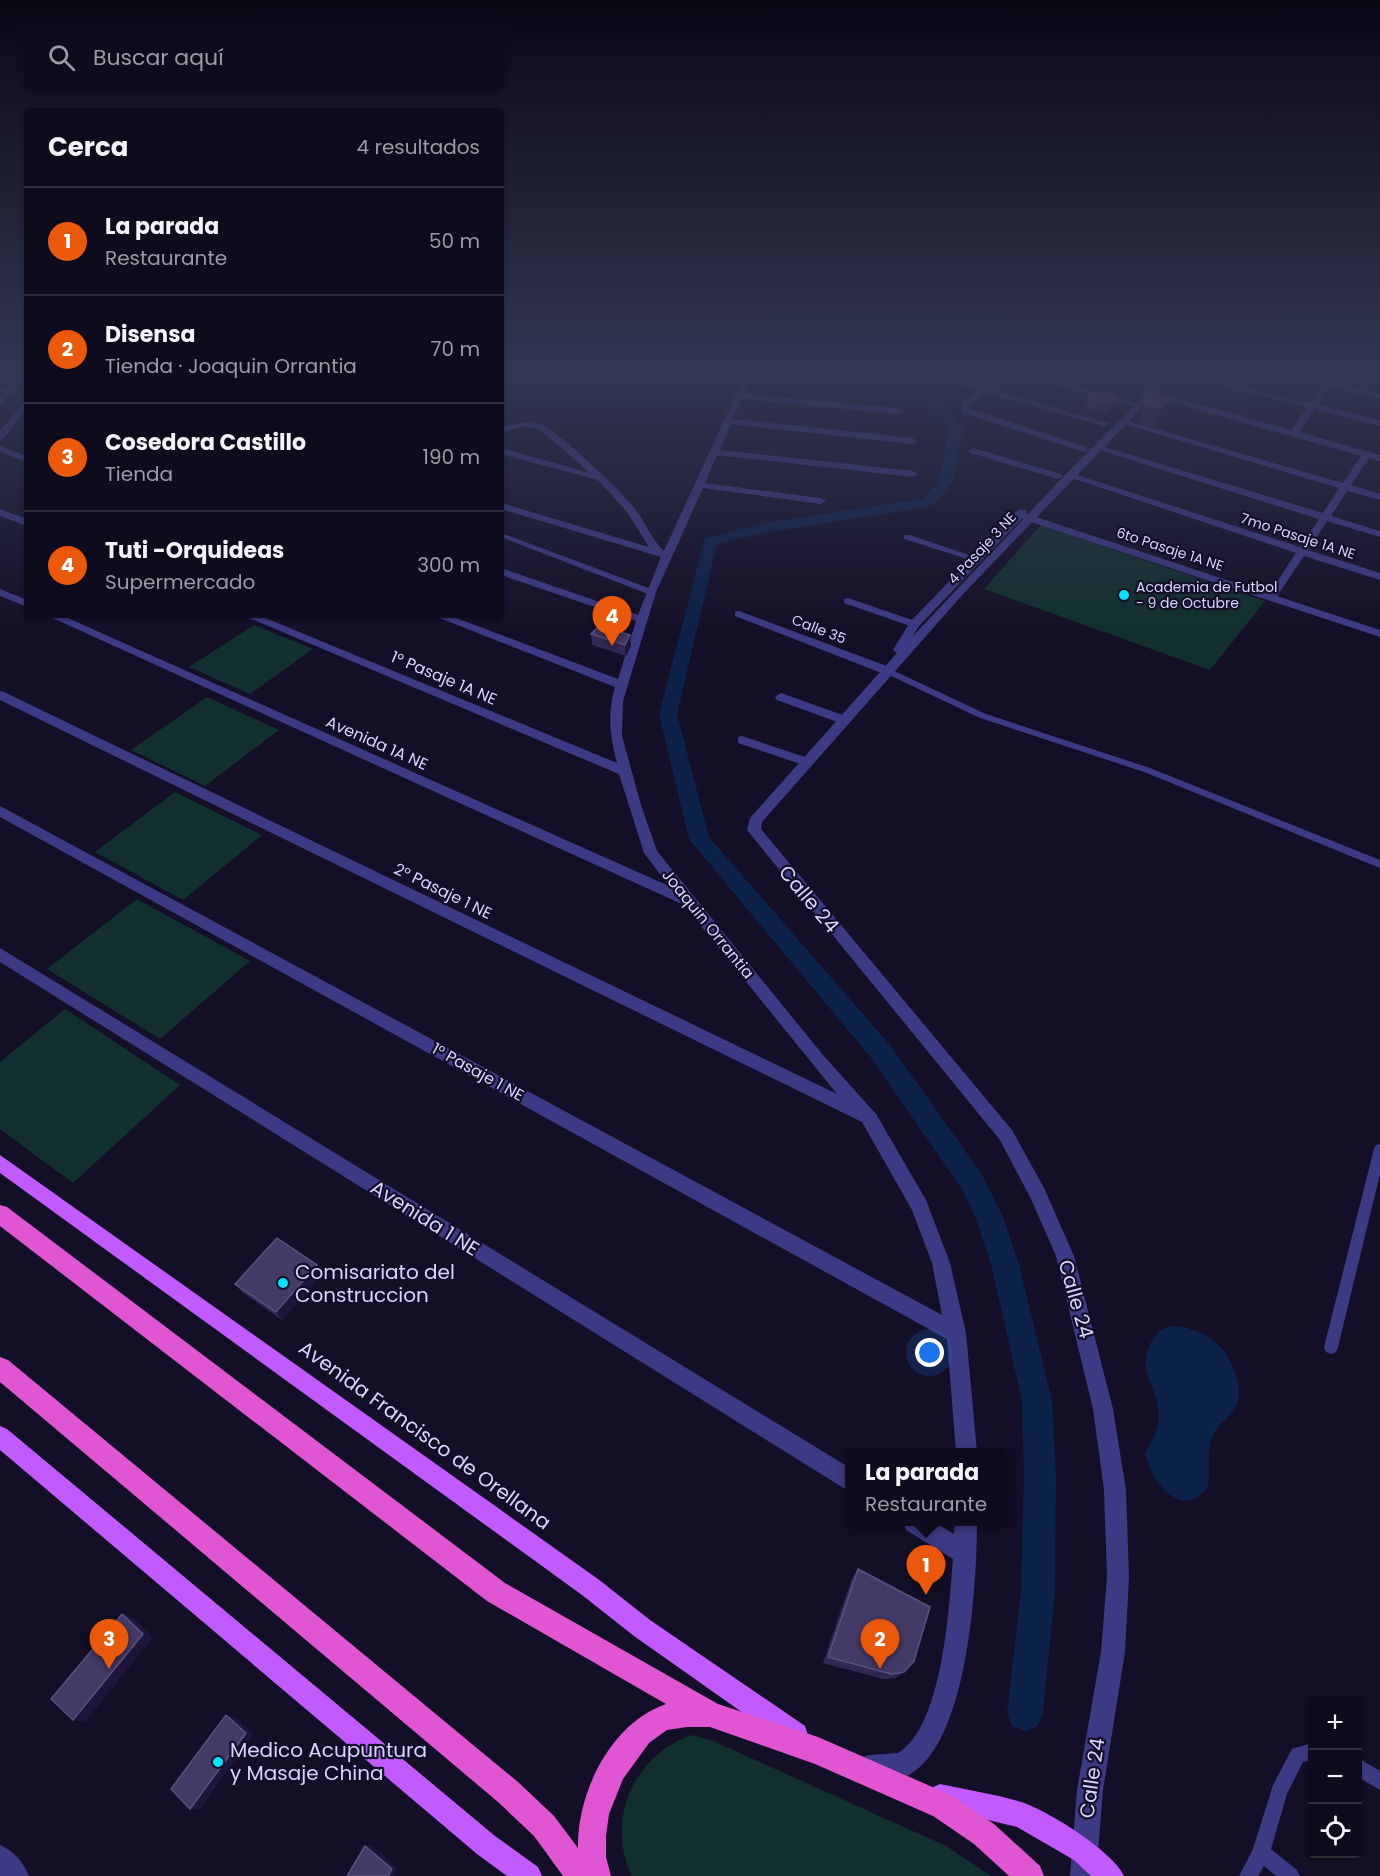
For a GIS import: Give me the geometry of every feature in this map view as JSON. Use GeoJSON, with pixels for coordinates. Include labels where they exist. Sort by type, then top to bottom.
{"type":"FeatureCollection","features":[{"type":"Feature","properties":{"kind":"highway","name":"Avenida Francisco de Orellana"},"geometry":{"type":"LineString","coordinates":[[0,1214],[496,1592],[712,1715],[818,1751],[943,1806],[984,1834],[1030,1876]]}},
{"type":"Feature","properties":{"kind":"highway"},"geometry":{"type":"LineString","coordinates":[[0,1368],[508,1792],[544,1826],[581,1876]]}},
{"type":"Feature","properties":{"kind":"highway"},"geometry":{"type":"LineString","coordinates":[[597,1876],[591,1841],[594,1817],[607,1781],[619,1758],[638,1735],[654,1722],[673,1714],[712,1715]]}},
{"type":"Feature","properties":{"kind":"main road","name":"Avenida Francisco de Orellana"},"geometry":{"type":"LineString","coordinates":[[0,1164],[590,1587],[642,1628],[818,1751]]}},
{"type":"Feature","properties":{"kind":"main road"},"geometry":{"type":"LineString","coordinates":[[0,1436],[486,1845],[529,1876]]}},
{"type":"Feature","properties":{"kind":"main road","name":"Avenida Francisco de Orellana"},"geometry":{"type":"LineString","coordinates":[[910,1790],[1021,1815],[1083,1863],[1111,1876]]}},
{"type":"Feature","properties":{"kind":"street"},"geometry":{"type":"LineString","coordinates":[[524,458],[603,480]]}},
{"type":"Feature","properties":{"kind":"street"},"geometry":{"type":"LineString","coordinates":[[576,458],[603,480],[637,519],[662,554]]}},
{"type":"Feature","properties":{"kind":"street","name":"Joaquin Orrantia"},"geometry":{"type":"LineString","coordinates":[[711,458],[662,554],[617,701],[616,736],[634,805],[651,854],[817,1060],[870,1119],[920,1206],[941,1263],[956,1333],[967,1448]]}},
{"type":"Feature","properties":{"kind":"street"},"geometry":{"type":"LineString","coordinates":[[764,458],[913,474]]}},
{"type":"Feature","properties":{"kind":"street"},"geometry":{"type":"LineString","coordinates":[[995,458],[1058,476]]}},
{"type":"Feature","properties":{"kind":"street","name":"4 Pasaje 3 NE"},"geometry":{"type":"LineString","coordinates":[[755,821],[1076,458]]}},
{"type":"Feature","properties":{"kind":"street","name":"4 Pasaje 3 NE"},"geometry":{"type":"LineString","coordinates":[[888,671],[914,624],[976,559],[1071,476],[1089,458]]}},
{"type":"Feature","properties":{"kind":"street"},"geometry":{"type":"LineString","coordinates":[[1130,458],[1380,534]]}},
{"type":"Feature","properties":{"kind":"street"},"geometry":{"type":"LineString","coordinates":[[1243,458],[1380,497]]}},
{"type":"Feature","properties":{"kind":"street"},"geometry":{"type":"LineString","coordinates":[[1270,598],[1364,458]]}},
{"type":"Feature","properties":{"kind":"street","name":"7mo Pasaje 1A NE"},"geometry":{"type":"LineString","coordinates":[[1071,476],[1380,577]]}},
{"type":"Feature","properties":{"kind":"street"},"geometry":{"type":"LineString","coordinates":[[699,485],[821,501]]}},
{"type":"Feature","properties":{"kind":"street"},"geometry":{"type":"LineString","coordinates":[[504,507],[662,554]]}},
{"type":"Feature","properties":{"kind":"street"},"geometry":{"type":"LineString","coordinates":[[0,512],[24,522]]}},
{"type":"Feature","properties":{"kind":"street","name":"6to Pasaje 1A NE"},"geometry":{"type":"LineString","coordinates":[[1025,516],[1380,634]]}},
{"type":"Feature","properties":{"kind":"street"},"geometry":{"type":"LineString","coordinates":[[504,572],[643,621]]}},
{"type":"Feature","properties":{"kind":"street"},"geometry":{"type":"LineString","coordinates":[[0,592],[24,603]]}},
{"type":"Feature","properties":{"kind":"street"},"geometry":{"type":"LineString","coordinates":[[848,601],[914,624]]}},
{"type":"Feature","properties":{"kind":"street","name":"Calle 35"},"geometry":{"type":"LineString","coordinates":[[739,614],[888,671]]}},
{"type":"Feature","properties":{"kind":"street","name":"Avenida 1A NE"},"geometry":{"type":"LineString","coordinates":[[59,618],[689,902]]}},
{"type":"Feature","properties":{"kind":"street","name":"1° Pasaje 1A NE"},"geometry":{"type":"LineString","coordinates":[[255,618],[627,772]]}},
{"type":"Feature","properties":{"kind":"street"},"geometry":{"type":"LineString","coordinates":[[446,618],[622,685]]}},
{"type":"Feature","properties":{"kind":"street","name":"2° Pasaje 1 NE"},"geometry":{"type":"LineString","coordinates":[[0,695],[870,1119]]}},
{"type":"Feature","properties":{"kind":"street"},"geometry":{"type":"LineString","coordinates":[[781,697],[844,720]]}},
{"type":"Feature","properties":{"kind":"street"},"geometry":{"type":"LineString","coordinates":[[742,740],[806,762]]}},
{"type":"Feature","properties":{"kind":"street","name":"1° Pasaje 1 NE"},"geometry":{"type":"LineString","coordinates":[[0,811],[956,1333]]}},
{"type":"Feature","properties":{"kind":"street","name":"Calle 24"},"geometry":{"type":"LineString","coordinates":[[755,821],[755,834],[1006,1135],[1038,1194],[1065,1256],[1103,1409],[1114,1490],[1118,1577],[1113,1652],[1101,1717],[1083,1863]]}},
{"type":"Feature","properties":{"kind":"street","name":"Avenida 1 NE"},"geometry":{"type":"LineString","coordinates":[[0,954],[845,1479]]}},
{"type":"Feature","properties":{"kind":"street"},"geometry":{"type":"LineString","coordinates":[[922,1526],[964,1553]]}},
{"type":"Feature","properties":{"kind":"street"},"geometry":{"type":"LineString","coordinates":[[854,1766],[896,1767],[917,1754],[932,1734],[947,1685],[966,1526]]}},
{"type":"Feature","properties":{"kind":"street"},"geometry":{"type":"LineString","coordinates":[[0,1858],[16,1876]]}},
{"type":"Feature","properties":{"kind":"lane"},"geometry":{"type":"LineString","coordinates":[[504,536],[651,592]]}},
{"type":"Feature","properties":{"kind":"lane"},"geometry":{"type":"LineString","coordinates":[[907,537],[976,559]]}},
{"type":"Feature","properties":{"kind":"lane"},"geometry":{"type":"LineString","coordinates":[[888,671],[983,716],[1147,770],[1380,864]]}},
{"type":"Feature","properties":{"kind":"lane"},"geometry":{"type":"LineString","coordinates":[[1331,1347],[1380,1149]]}},
{"type":"Feature","properties":{"kind":"lane"},"geometry":{"type":"LineString","coordinates":[[1248,1876],[1261,1852],[1279,1791],[1298,1755],[1308,1753]]}},
{"type":"Feature","properties":{"kind":"lane"},"geometry":{"type":"LineString","coordinates":[[1362,1770],[1380,1781]]}},
{"type":"Feature","properties":{"kind":"lane"},"geometry":{"type":"LineString","coordinates":[[1261,1852],[1291,1876]]}},
{"type":"Feature","properties":{"kind":"green space","name":"Academia de Futbol - 9 de Octubre"},"geometry":{"type":"Polygon","coordinates":[[[1041,525],[1265,601],[1210,670],[984,589],[1041,525]]]}},
{"type":"Feature","properties":{"kind":"green space"},"geometry":{"type":"Polygon","coordinates":[[[254,625],[313,649],[250,694],[189,667],[254,625]]]}},
{"type":"Feature","properties":{"kind":"green space"},"geometry":{"type":"Polygon","coordinates":[[[207,697],[279,730],[205,786],[131,750],[207,697]]]}},
{"type":"Feature","properties":{"kind":"green space"},"geometry":{"type":"Polygon","coordinates":[[[175,792],[262,835],[183,900],[95,852],[175,792]]]}},
{"type":"Feature","properties":{"kind":"green space"},"geometry":{"type":"Polygon","coordinates":[[[137,899],[250,961],[160,1039],[47,969],[137,899]]]}},
{"type":"Feature","properties":{"kind":"green space"},"geometry":{"type":"Polygon","coordinates":[[[65,1009],[180,1085],[73,1183],[0,1129],[0,1062],[65,1009]]]}},
{"type":"Feature","properties":{"kind":"green space"},"geometry":{"type":"Polygon","coordinates":[[[691,1735],[711,1740],[946,1846],[991,1876],[632,1876],[624,1855],[622,1834],[624,1813],[630,1793],[640,1774],[654,1758],[671,1745],[691,1735]]]}},
{"type":"Feature","properties":{"kind":"water"},"geometry":{"type":"Polygon","coordinates":[[[1169,1326],[1191,1329],[1210,1338],[1218,1345],[1231,1362],[1239,1388],[1235,1409],[1217,1428],[1212,1437],[1209,1450],[1208,1487],[1198,1497],[1188,1500],[1178,1499],[1160,1485],[1148,1464],[1145,1453],[1155,1434],[1159,1419],[1157,1403],[1147,1373],[1147,1352],[1158,1333],[1169,1326]]]}},
{"type":"Feature","properties":{"kind":"building"},"geometry":{"type":"Polygon","coordinates":[[[600,625],[630,635],[625,645],[591,634],[600,625]]]}},
{"type":"Feature","properties":{"kind":"building","name":"Comisariato del Construccion"},"geometry":{"type":"Polygon","coordinates":[[[277,1238],[317,1265],[276,1312],[235,1284],[277,1238]]]}},
{"type":"Feature","properties":{"kind":"building"},"geometry":{"type":"Polygon","coordinates":[[[858,1569],[930,1607],[914,1661],[904,1672],[891,1674],[828,1657],[858,1569]]]}},
{"type":"Feature","properties":{"kind":"building"},"geometry":{"type":"Polygon","coordinates":[[[122,1614],[143,1634],[73,1720],[51,1699],[122,1614]]]}},
{"type":"Feature","properties":{"kind":"building","name":"Medico Acupuntura y Masaje China"},"geometry":{"type":"Polygon","coordinates":[[[226,1715],[246,1733],[190,1809],[171,1789],[226,1715]]]}},
{"type":"Feature","properties":{"kind":"building"},"geometry":{"type":"Polygon","coordinates":[[[365,1846],[392,1869],[388,1876],[347,1876],[365,1846]]]}},
{"type":"Feature","properties":{"kind":"waterway"},"geometry":{"type":"LineString","coordinates":[[951,458],[946,482],[928,503],[763,528],[710,541],[668,714],[699,839],[881,1052],[972,1182],[989,1217],[1005,1264],[1037,1401],[1040,1477],[1038,1591],[1025,1713]]}},
{"type":"Feature","properties":{"kind":"place","name":"Academia de Futbol - 9 de Octubre"},"geometry":{"type":"Point","coordinates":[1124,595]}},
{"type":"Feature","properties":{"kind":"place","name":"Tuti -Orquideas"},"geometry":{"type":"Point","coordinates":[612,646]}},
{"type":"Feature","properties":{"kind":"place","name":"Comisariato del Construccion"},"geometry":{"type":"Point","coordinates":[283,1283]}},
{"type":"Feature","properties":{"kind":"place","name":"La parada"},"geometry":{"type":"Point","coordinates":[926,1595]}},
{"type":"Feature","properties":{"kind":"place","name":"Cosedora Castillo"},"geometry":{"type":"Point","coordinates":[109,1669]}},
{"type":"Feature","properties":{"kind":"place","name":"Disensa"},"geometry":{"type":"Point","coordinates":[880,1669]}},
{"type":"Feature","properties":{"kind":"place","name":"Medico Acupuntura y Masaje China"},"geometry":{"type":"Point","coordinates":[218,1762]}}]}
